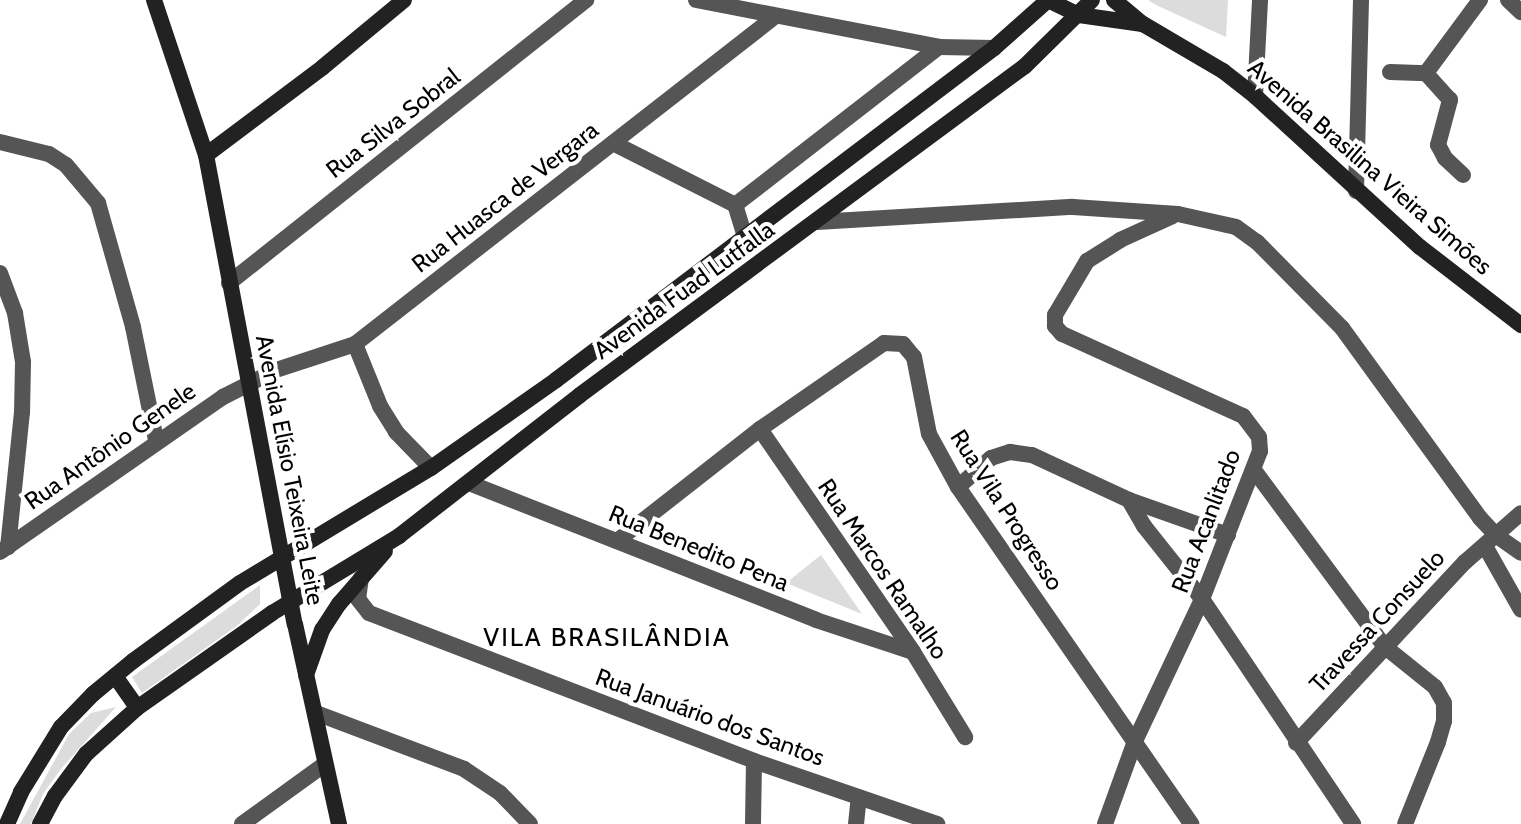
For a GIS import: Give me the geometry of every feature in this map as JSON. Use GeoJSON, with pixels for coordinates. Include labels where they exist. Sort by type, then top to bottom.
{"type":"FeatureCollection","features":[{"type":"Feature","properties":{"kind":"main road","name":"Avenida Elísio Teixeira Leite"},"geometry":{"type":"LineString","coordinates":[[154,0],[206,155],[291,603],[339,824]]}},
{"type":"Feature","properties":{"kind":"main road","name":"Avenida Brasilina Vieira Simões"},"geometry":{"type":"LineString","coordinates":[[1048,0],[1079,15],[1143,24]]}},
{"type":"Feature","properties":{"kind":"main road","name":"Avenida Fuad Lutfalla"},"geometry":{"type":"LineString","coordinates":[[7,824],[21,792],[61,727],[115,676],[240,583],[431,468],[528,399],[994,48],[1048,0]]}},
{"type":"Feature","properties":{"kind":"main road","name":"Avenida Fuad Lutfalla"},"geometry":{"type":"LineString","coordinates":[[40,824],[55,796],[86,754],[137,708],[272,613],[399,536],[1025,66],[1092,0]]}},
{"type":"Feature","properties":{"kind":"main road","name":"Avenida Brasilina Vieira Simões"},"geometry":{"type":"LineString","coordinates":[[1114,0],[1143,24],[1223,71],[1255,96],[1431,256],[1521,325]]}},
{"type":"Feature","properties":{"kind":"main road"},"geometry":{"type":"LineString","coordinates":[[206,155],[323,67],[403,1]]}},
{"type":"Feature","properties":{"kind":"main road"},"geometry":{"type":"LineString","coordinates":[[528,399],[538,411],[539,428]]}},
{"type":"Feature","properties":{"kind":"main road"},"geometry":{"type":"LineString","coordinates":[[306,676],[322,630],[361,578],[399,536]]}},
{"type":"Feature","properties":{"kind":"main road"},"geometry":{"type":"LineString","coordinates":[[115,676],[137,708]]}},
{"type":"Feature","properties":{"kind":"street"},"geometry":{"type":"LineString","coordinates":[[696,0],[773,18],[939,47],[994,48]]}},
{"type":"Feature","properties":{"kind":"street"},"geometry":{"type":"LineString","coordinates":[[1255,96],[1260,0]]}},
{"type":"Feature","properties":{"kind":"street"},"geometry":{"type":"LineString","coordinates":[[1356,191],[1361,0]]}},
{"type":"Feature","properties":{"kind":"street"},"geometry":{"type":"LineString","coordinates":[[1426,73],[1480,0]]}},
{"type":"Feature","properties":{"kind":"street"},"geometry":{"type":"LineString","coordinates":[[1508,0],[1521,12]]}},
{"type":"Feature","properties":{"kind":"street","name":"Rua Silva Sobral"},"geometry":{"type":"LineString","coordinates":[[229,283],[581,2]]}},
{"type":"Feature","properties":{"kind":"street","name":"Rua Huasca de Vergara"},"geometry":{"type":"LineString","coordinates":[[249,382],[355,344],[773,18]]}},
{"type":"Feature","properties":{"kind":"street","name":"Avenida Fuad Lutfalla"},"geometry":{"type":"LineString","coordinates":[[745,237],[735,205],[939,47]]}},
{"type":"Feature","properties":{"kind":"street"},"geometry":{"type":"LineString","coordinates":[[1390,72],[1426,73],[1450,100],[1439,139],[1440,151],[1463,175]]}},
{"type":"Feature","properties":{"kind":"street"},"geometry":{"type":"LineString","coordinates":[[0,142],[49,154],[66,165],[98,203],[127,305],[156,440]]}},
{"type":"Feature","properties":{"kind":"street"},"geometry":{"type":"LineString","coordinates":[[613,143],[735,205]]}},
{"type":"Feature","properties":{"kind":"street"},"geometry":{"type":"LineString","coordinates":[[817,222],[1073,207],[1178,214],[1236,227],[1257,242],[1342,328],[1491,541],[1521,610]]}},
{"type":"Feature","properties":{"kind":"street","name":"Rua Acanlitado"},"geometry":{"type":"LineString","coordinates":[[1105,824],[1135,741],[1202,599],[1254,470],[1260,451],[1259,437],[1243,416],[1062,334],[1055,326],[1055,315],[1087,261],[1120,240],[1178,214]]}},
{"type":"Feature","properties":{"kind":"street"},"geometry":{"type":"LineString","coordinates":[[0,273],[15,313],[23,362],[22,412],[4,550]]}},
{"type":"Feature","properties":{"kind":"street","name":"Rua Vila Progresso"},"geometry":{"type":"LineString","coordinates":[[617,541],[760,429],[884,343],[903,344],[914,357],[929,434],[958,487],[1191,824]]}},
{"type":"Feature","properties":{"kind":"street"},"geometry":{"type":"LineString","coordinates":[[355,344],[388,419],[415,455],[431,468]]}},
{"type":"Feature","properties":{"kind":"street","name":"Rua Antônio Genele"},"geometry":{"type":"LineString","coordinates":[[4,550],[156,440],[249,382]]}},
{"type":"Feature","properties":{"kind":"street","name":"Rua Marcos Ramalho"},"geometry":{"type":"LineString","coordinates":[[760,429],[913,652],[965,737]]}},
{"type":"Feature","properties":{"kind":"street"},"geometry":{"type":"LineString","coordinates":[[958,487],[991,458],[1010,452],[1046,461],[1129,500],[1228,535]]}},
{"type":"Feature","properties":{"kind":"street"},"geometry":{"type":"LineString","coordinates":[[1254,470],[1384,646],[1435,687],[1444,703],[1444,721],[1438,742],[1405,824]]}},
{"type":"Feature","properties":{"kind":"street","name":"Rua Benedito Pena"},"geometry":{"type":"LineString","coordinates":[[469,483],[816,620],[913,652]]}},
{"type":"Feature","properties":{"kind":"street"},"geometry":{"type":"LineString","coordinates":[[1129,500],[1144,526],[1202,599],[1353,824]]}},
{"type":"Feature","properties":{"kind":"street","name":"Travessa Consuelo"},"geometry":{"type":"LineString","coordinates":[[1296,743],[1465,562],[1521,513]]}},
{"type":"Feature","properties":{"kind":"street"},"geometry":{"type":"LineString","coordinates":[[1491,541],[1521,553]]}},
{"type":"Feature","properties":{"kind":"street","name":"Rua Januário dos Santos"},"geometry":{"type":"LineString","coordinates":[[361,578],[358,599],[369,613],[754,761],[937,824]]}},
{"type":"Feature","properties":{"kind":"street"},"geometry":{"type":"LineString","coordinates":[[316,713],[464,769],[500,793],[530,824]]}},
{"type":"Feature","properties":{"kind":"street"},"geometry":{"type":"LineString","coordinates":[[753,824],[754,761]]}},
{"type":"Feature","properties":{"kind":"street"},"geometry":{"type":"LineString","coordinates":[[242,824],[325,764]]}},
{"type":"Feature","properties":{"kind":"street"},"geometry":{"type":"LineString","coordinates":[[856,824],[859,797]]}},
{"type":"Feature","properties":{"kind":"shaded area"},"geometry":{"type":"Polygon","coordinates":[[[1148,0],[1228,0],[1226,37],[1156,5],[1148,0]]]}},
{"type":"Feature","properties":{"kind":"shaded area"},"geometry":{"type":"Polygon","coordinates":[[[821,555],[862,614],[786,583],[821,555]]]}},
{"type":"Feature","properties":{"kind":"shaded area"},"geometry":{"type":"Polygon","coordinates":[[[260,585],[260,604],[238,625],[142,693],[132,677],[260,585]]]}},
{"type":"Feature","properties":{"kind":"shaded area"},"geometry":{"type":"Polygon","coordinates":[[[116,707],[61,769],[43,794],[31,824],[20,824],[69,734],[91,713],[116,707]]]}},
{"type":"Feature","properties":{"kind":"district","name":"VILA BRASILÂNDIA"},"geometry":{"type":"Point","coordinates":[607,638]}}]}
